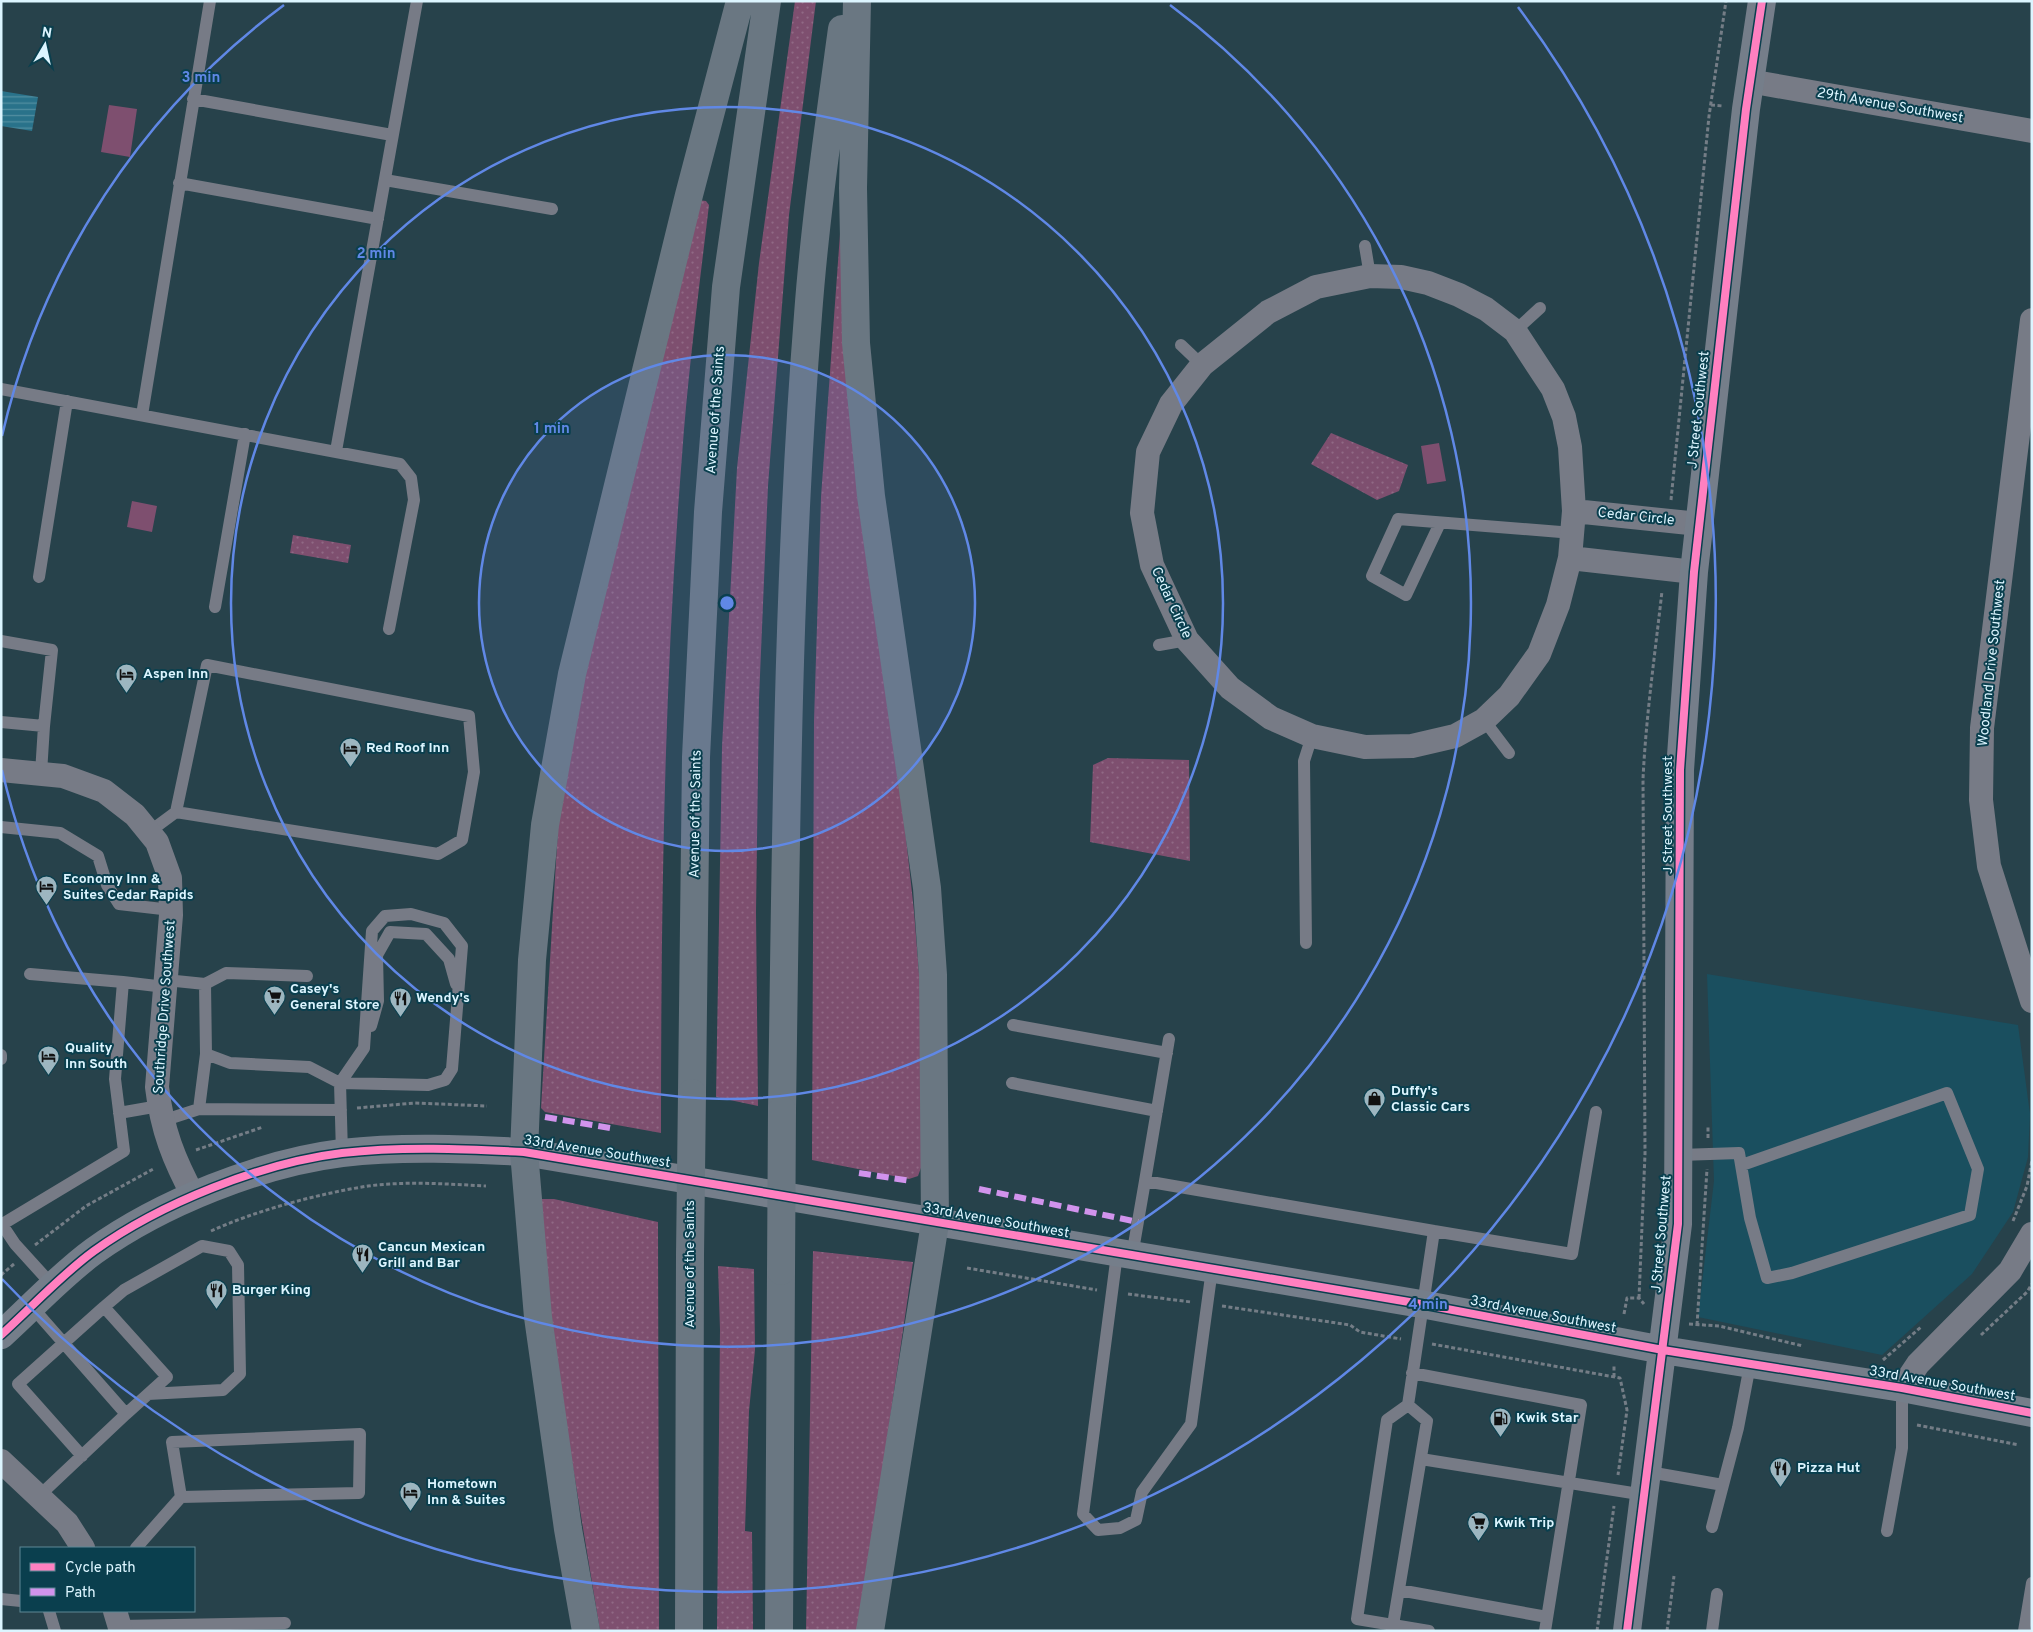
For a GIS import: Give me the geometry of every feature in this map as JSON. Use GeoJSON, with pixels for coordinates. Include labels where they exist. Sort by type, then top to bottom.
{"type":"FeatureCollection","features":[{"type":"Feature","properties":{"kind":"highway"},"geometry":{"type":"LineString","coordinates":[[586,1631],[568,1529],[538,1317],[524,1152],[532,960],[545,825],[572,674],[689,195],[740,1]]}},
{"type":"Feature","properties":{"kind":"highway","name":"Avenue of the Saints"},"geometry":{"type":"LineString","coordinates":[[689,1631],[690,1255],[696,757],[708,512],[726,287],[767,1]]}},
{"type":"Feature","properties":{"kind":"highway"},"geometry":{"type":"LineString","coordinates":[[779,1631],[782,1110],[788,756],[796,512],[808,314],[846,1]]}},
{"type":"Feature","properties":{"kind":"highway"},"geometry":{"type":"LineString","coordinates":[[858,1],[853,188],[856,343],[871,496],[927,888],[933,975],[935,1223],[870,1631]]}},
{"type":"Feature","properties":{"kind":"street","name":"J Street Southwest"},"geometry":{"type":"LineString","coordinates":[[1627,1631],[1678,1224],[1680,1155],[1680,770],[1694,572],[1749,81],[1762,1]]}},
{"type":"Feature","properties":{"kind":"street","name":"29th Avenue Southwest"},"geometry":{"type":"LineString","coordinates":[[1749,81],[2032,131]]}},
{"type":"Feature","properties":{"kind":"street","name":"Cedar Circle"},"geometry":{"type":"LineString","coordinates":[[1370,276],[1401,278],[1428,283],[1459,295],[1486,309],[1515,331],[1553,389],[1564,417],[1570,447],[1573,522],[1570,558],[1558,605],[1539,654],[1509,696],[1484,720],[1455,736],[1412,746],[1365,747],[1312,736],[1271,718],[1230,688],[1188,640],[1152,565],[1142,513],[1148,452],[1172,404],[1202,365],[1268,312],[1316,287],[1370,276]]}},
{"type":"Feature","properties":{"kind":"street","name":"Woodland Drive Southwest"},"geometry":{"type":"LineString","coordinates":[[2032,320],[1982,728],[1981,800],[1989,866],[2032,1000]]}},
{"type":"Feature","properties":{"kind":"street","name":"Cedar Circle"},"geometry":{"type":"LineString","coordinates":[[1573,522],[1699,524]]}},
{"type":"Feature","properties":{"kind":"street"},"geometry":{"type":"LineString","coordinates":[[1570,558],[1694,572]]}},
{"type":"Feature","properties":{"kind":"street","name":"Southridge Drive Southwest"},"geometry":{"type":"LineString","coordinates":[[1,770],[64,776],[104,791],[135,814],[157,842],[170,878],[171,910],[157,1087],[160,1113],[174,1160],[194,1197]]}},
{"type":"Feature","properties":{"kind":"street","name":"33rd Avenue Southwest"},"geometry":{"type":"LineString","coordinates":[[1,1335],[94,1252],[144,1220],[194,1197],[280,1164],[342,1153],[430,1148],[524,1152],[1421,1304],[1663,1350],[1902,1388],[2032,1412]]}},
{"type":"Feature","properties":{"kind":"street"},"geometry":{"type":"LineString","coordinates":[[1902,1388],[1918,1364],[2010,1271],[2032,1234]]}},
{"type":"Feature","properties":{"kind":"street"},"geometry":{"type":"LineString","coordinates":[[1,1460],[67,1523],[82,1547]]}},
{"type":"Feature","properties":{"kind":"lane"},"geometry":{"type":"LineString","coordinates":[[142,415],[210,1]]}},
{"type":"Feature","properties":{"kind":"lane"},"geometry":{"type":"LineString","coordinates":[[336,450],[417,1]]}},
{"type":"Feature","properties":{"kind":"lane"},"geometry":{"type":"LineString","coordinates":[[193,99],[392,135]]}},
{"type":"Feature","properties":{"kind":"lane"},"geometry":{"type":"LineString","coordinates":[[385,180],[552,209]]}},
{"type":"Feature","properties":{"kind":"lane"},"geometry":{"type":"LineString","coordinates":[[179,184],[378,219]]}},
{"type":"Feature","properties":{"kind":"lane"},"geometry":{"type":"LineString","coordinates":[[1365,246],[1370,276]]}},
{"type":"Feature","properties":{"kind":"lane"},"geometry":{"type":"LineString","coordinates":[[1515,331],[1540,308]]}},
{"type":"Feature","properties":{"kind":"lane"},"geometry":{"type":"LineString","coordinates":[[1181,345],[1202,365]]}},
{"type":"Feature","properties":{"kind":"lane"},"geometry":{"type":"LineString","coordinates":[[1,389],[336,450],[400,464],[411,478],[414,500],[390,629]]}},
{"type":"Feature","properties":{"kind":"lane"},"geometry":{"type":"LineString","coordinates":[[39,577],[67,401]]}},
{"type":"Feature","properties":{"kind":"lane"},"geometry":{"type":"LineString","coordinates":[[215,607],[244,434]]}},
{"type":"Feature","properties":{"kind":"lane"},"geometry":{"type":"LineString","coordinates":[[1440,523],[1406,594],[1372,576],[1398,519],[1440,523],[1573,522]]}},
{"type":"Feature","properties":{"kind":"lane"},"geometry":{"type":"LineString","coordinates":[[1160,645],[1188,640]]}},
{"type":"Feature","properties":{"kind":"lane"},"geometry":{"type":"LineString","coordinates":[[1,641],[52,650],[41,773]]}},
{"type":"Feature","properties":{"kind":"lane"},"geometry":{"type":"LineString","coordinates":[[149,832],[176,812],[207,665],[469,716],[474,772],[462,840],[438,854],[176,812]]}},
{"type":"Feature","properties":{"kind":"lane"},"geometry":{"type":"LineString","coordinates":[[1484,720],[1509,753]]}},
{"type":"Feature","properties":{"kind":"lane"},"geometry":{"type":"LineString","coordinates":[[1,722],[44,726]]}},
{"type":"Feature","properties":{"kind":"lane"},"geometry":{"type":"LineString","coordinates":[[1306,943],[1304,761],[1312,736]]}},
{"type":"Feature","properties":{"kind":"lane"},"geometry":{"type":"LineString","coordinates":[[1,827],[60,833],[98,856],[107,885],[119,904],[171,910]]}},
{"type":"Feature","properties":{"kind":"lane"},"geometry":{"type":"LineString","coordinates":[[206,1054],[230,1063],[309,1067],[340,1083],[428,1085],[446,1080],[452,1069],[462,946],[444,923],[411,914],[385,916],[372,931],[364,1048]]}},
{"type":"Feature","properties":{"kind":"lane"},"geometry":{"type":"LineString","coordinates":[[342,1153],[340,1083],[364,1048],[378,1001],[377,955],[390,932],[426,934],[449,959],[458,991]]}},
{"type":"Feature","properties":{"kind":"lane"},"geometry":{"type":"LineString","coordinates":[[30,974],[123,982],[205,984],[226,974],[307,976]]}},
{"type":"Feature","properties":{"kind":"lane"},"geometry":{"type":"LineString","coordinates":[[54,1287],[24,1254],[1,1224],[124,1151],[115,1079],[123,982]]}},
{"type":"Feature","properties":{"kind":"lane"},"geometry":{"type":"LineString","coordinates":[[199,1109],[206,1054],[205,984]]}},
{"type":"Feature","properties":{"kind":"lane"},"geometry":{"type":"LineString","coordinates":[[1013,1025],[1167,1053]]}},
{"type":"Feature","properties":{"kind":"lane"},"geometry":{"type":"LineString","coordinates":[[1169,1039],[1145,1181],[1125,1255],[1112,1292],[1083,1514],[1098,1530],[1120,1528],[1136,1520],[1142,1492],[1191,1424],[1212,1269]]}},
{"type":"Feature","properties":{"kind":"lane"},"geometry":{"type":"LineString","coordinates":[[1012,1083],[1157,1110]]}},
{"type":"Feature","properties":{"kind":"lane"},"geometry":{"type":"LineString","coordinates":[[1680,1155],[1739,1153],[1750,1218],[1767,1278],[1792,1273],[1970,1215],[1978,1169],[1947,1093],[1742,1166]]}},
{"type":"Feature","properties":{"kind":"lane"},"geometry":{"type":"LineString","coordinates":[[119,1113],[160,1113],[199,1109],[341,1110]]}},
{"type":"Feature","properties":{"kind":"lane"},"geometry":{"type":"LineString","coordinates":[[1145,1181],[1572,1254],[1596,1112]]}},
{"type":"Feature","properties":{"kind":"lane"},"geometry":{"type":"LineString","coordinates":[[1429,1631],[1357,1619],[1387,1420],[1408,1405],[1421,1304],[1434,1231]]}},
{"type":"Feature","properties":{"kind":"lane"},"geometry":{"type":"LineString","coordinates":[[82,1456],[18,1384],[124,1290],[202,1246],[230,1251],[238,1265],[240,1374],[223,1390],[148,1394]]}},
{"type":"Feature","properties":{"kind":"lane"},"geometry":{"type":"LineString","coordinates":[[32,1307],[126,1414]]}},
{"type":"Feature","properties":{"kind":"lane"},"geometry":{"type":"LineString","coordinates":[[39,1496],[168,1377],[104,1307]]}},
{"type":"Feature","properties":{"kind":"lane"},"geometry":{"type":"LineString","coordinates":[[1712,1527],[1738,1428],[1750,1365]]}},
{"type":"Feature","properties":{"kind":"lane"},"geometry":{"type":"LineString","coordinates":[[1412,1374],[1580,1405],[1545,1631]]}},
{"type":"Feature","properties":{"kind":"lane"},"geometry":{"type":"LineString","coordinates":[[1887,1531],[1902,1448],[1902,1388]]}},
{"type":"Feature","properties":{"kind":"lane"},"geometry":{"type":"LineString","coordinates":[[1392,1625],[1427,1421],[1408,1405]]}},
{"type":"Feature","properties":{"kind":"lane"},"geometry":{"type":"LineString","coordinates":[[137,1547],[180,1497],[360,1493],[360,1434],[172,1442],[180,1497]]}},
{"type":"Feature","properties":{"kind":"lane"},"geometry":{"type":"LineString","coordinates":[[1421,1459],[1616,1490],[1647,1483],[1723,1485]]}},
{"type":"Feature","properties":{"kind":"lane"},"geometry":{"type":"LineString","coordinates":[[2024,1631],[2032,1583]]}},
{"type":"Feature","properties":{"kind":"lane"},"geometry":{"type":"LineString","coordinates":[[1399,1590],[1547,1616]]}},
{"type":"Feature","properties":{"kind":"lane"},"geometry":{"type":"LineString","coordinates":[[1712,1631],[1716,1594]]}},
{"type":"Feature","properties":{"kind":"lane"},"geometry":{"type":"LineString","coordinates":[[1,1599],[20,1601]]}},
{"type":"Feature","properties":{"kind":"lane"},"geometry":{"type":"LineString","coordinates":[[49,1612],[55,1631]]}},
{"type":"Feature","properties":{"kind":"lane"},"geometry":{"type":"LineString","coordinates":[[118,1622],[285,1623]]}},
{"type":"Feature","properties":{"kind":"path"},"geometry":{"type":"LineString","coordinates":[[1671,501],[1711,105],[1726,1]]}},
{"type":"Feature","properties":{"kind":"path"},"geometry":{"type":"LineString","coordinates":[[1711,105],[1726,107]]}},
{"type":"Feature","properties":{"kind":"path"},"geometry":{"type":"LineString","coordinates":[[1638,1298],[1645,1154],[1643,779],[1646,722],[1654,674],[1662,587]]}},
{"type":"Feature","properties":{"kind":"path"},"geometry":{"type":"LineString","coordinates":[[2009,1229],[2027,1186],[2032,1160]]}},
{"type":"Feature","properties":{"kind":"path"},"geometry":{"type":"LineString","coordinates":[[1,1275],[24,1254],[86,1206],[155,1168]]}},
{"type":"Feature","properties":{"kind":"path"},"geometry":{"type":"LineString","coordinates":[[967,1268],[1112,1292],[1350,1325],[1360,1332],[1620,1378],[1627,1410],[1597,1631]]}},
{"type":"Feature","properties":{"kind":"path"},"geometry":{"type":"LineString","coordinates":[[1976,1339],[2026,1292],[2032,1284]]}},
{"type":"Feature","properties":{"kind":"path"},"geometry":{"type":"LineString","coordinates":[[1624,1314],[1628,1298],[1638,1298],[1645,1304]]}},
{"type":"Feature","properties":{"kind":"path"},"geometry":{"type":"LineString","coordinates":[[1688,1324],[1719,1326],[1813,1348]]}},
{"type":"Feature","properties":{"kind":"path"},"geometry":{"type":"LineString","coordinates":[[1875,1359],[1884,1360],[1924,1324]]}},
{"type":"Feature","properties":{"kind":"path"},"geometry":{"type":"LineString","coordinates":[[1614,1366],[1614,1377]]}},
{"type":"Feature","properties":{"kind":"path"},"geometry":{"type":"LineString","coordinates":[[1902,1423],[2019,1445]]}},
{"type":"Feature","properties":{"kind":"path"},"geometry":{"type":"LineString","coordinates":[[1667,1631],[1674,1576]]}},
{"type":"Feature","properties":{"kind":"shaded area"},"geometry":{"type":"Polygon","coordinates":[[[795,1],[816,1],[789,215],[768,486],[759,699],[756,912],[758,1106],[716,1097],[722,747],[737,468],[759,263],[795,1]]]}},
{"type":"Feature","properties":{"kind":"shaded area"},"geometry":{"type":"Polygon","coordinates":[[[1,91],[38,97],[32,131],[1,126],[1,91]]]}},
{"type":"Feature","properties":{"kind":"shaded area"},"geometry":{"type":"Polygon","coordinates":[[[109,105],[137,109],[130,157],[101,152],[109,105]]]}},
{"type":"Feature","properties":{"kind":"shaded area"},"geometry":{"type":"Polygon","coordinates":[[[698,200],[706,201],[709,205],[684,425],[671,625],[663,879],[661,1133],[545,1112],[541,1108],[559,812],[587,659],[698,200]]]}},
{"type":"Feature","properties":{"kind":"shaded area"},"geometry":{"type":"Polygon","coordinates":[[[840,234],[914,911],[920,986],[922,1165],[918,1176],[909,1179],[812,1160],[814,721],[821,497],[840,234]]]}},
{"type":"Feature","properties":{"kind":"shaded area"},"geometry":{"type":"Polygon","coordinates":[[[1331,433],[1408,465],[1399,491],[1377,500],[1311,464],[1331,433]]]}},
{"type":"Feature","properties":{"kind":"shaded area"},"geometry":{"type":"Polygon","coordinates":[[[1439,443],[1446,481],[1427,484],[1421,446],[1439,443]]]}},
{"type":"Feature","properties":{"kind":"shaded area"},"geometry":{"type":"Polygon","coordinates":[[[132,501],[157,506],[152,532],[127,527],[132,501]]]}},
{"type":"Feature","properties":{"kind":"shaded area"},"geometry":{"type":"Polygon","coordinates":[[[293,535],[351,545],[348,563],[290,553],[293,535]]]}},
{"type":"Feature","properties":{"kind":"shaded area"},"geometry":{"type":"Polygon","coordinates":[[[1108,758],[1189,760],[1190,861],[1090,842],[1093,765],[1108,758]]]}},
{"type":"Feature","properties":{"kind":"shaded area"},"geometry":{"type":"Polygon","coordinates":[[[1707,974],[2018,1025],[2030,1114],[2028,1157],[2013,1212],[1972,1274],[1882,1355],[1698,1317],[1714,1181],[1707,974]]]}},
{"type":"Feature","properties":{"kind":"shaded area"},"geometry":{"type":"Polygon","coordinates":[[[541,1199],[554,1199],[658,1222],[659,1631],[600,1631],[548,1316],[541,1199]]]}},
{"type":"Feature","properties":{"kind":"shaded area"},"geometry":{"type":"Polygon","coordinates":[[[813,1251],[913,1262],[859,1631],[806,1631],[813,1251]]]}},
{"type":"Feature","properties":{"kind":"shaded area"},"geometry":{"type":"Polygon","coordinates":[[[718,1266],[754,1269],[755,1350],[749,1411],[745,1531],[752,1532],[753,1631],[717,1631],[720,1330],[718,1266]]]}},
{"type":"Feature","properties":{"kind":"marked path"},"geometry":{"type":"LineString","coordinates":[[545,1117],[610,1128]]}},
{"type":"Feature","properties":{"kind":"marked path"},"geometry":{"type":"LineString","coordinates":[[859,1173],[911,1181]]}},
{"type":"Feature","properties":{"kind":"marked path"},"geometry":{"type":"LineString","coordinates":[[979,1189],[1138,1222]]}},
{"type":"Feature","properties":{"kind":"cycle path"},"geometry":{"type":"LineString","coordinates":[[1627,1631],[1678,1224],[1680,770],[1694,572],[1746,109],[1762,1]]}},
{"type":"Feature","properties":{"kind":"cycle path"},"geometry":{"type":"LineString","coordinates":[[1,1335],[58,1281],[94,1251],[150,1217],[213,1188],[278,1166],[342,1153],[411,1149],[479,1150],[524,1152],[1421,1304],[1663,1350],[1902,1388],[2032,1413]]}},
{"type":"Feature","properties":{"kind":"place","name":"Aspen Inn"},"geometry":{"type":"Point","coordinates":[127,693]}},
{"type":"Feature","properties":{"kind":"place","name":"Red Roof Inn"},"geometry":{"type":"Point","coordinates":[350,767]}},
{"type":"Feature","properties":{"kind":"place","name":"Economy Inn & Suites Cedar Rapids"},"geometry":{"type":"Point","coordinates":[47,906]}},
{"type":"Feature","properties":{"kind":"place","name":"Casey's General Store"},"geometry":{"type":"Point","coordinates":[274,1016]}},
{"type":"Feature","properties":{"kind":"place","name":"Wendy's"},"geometry":{"type":"Point","coordinates":[400,1017]}},
{"type":"Feature","properties":{"kind":"place","name":"Quality Inn South"},"geometry":{"type":"Point","coordinates":[49,1075]}},
{"type":"Feature","properties":{"kind":"place","name":"Duffy's Classic Cars"},"geometry":{"type":"Point","coordinates":[1375,1118]}},
{"type":"Feature","properties":{"kind":"place","name":"Cancun Mexican Grill and Bar"},"geometry":{"type":"Point","coordinates":[362,1274]}},
{"type":"Feature","properties":{"kind":"place","name":"Burger King"},"geometry":{"type":"Point","coordinates":[216,1309]}},
{"type":"Feature","properties":{"kind":"place","name":"Kwik Star"},"geometry":{"type":"Point","coordinates":[1500,1437]}},
{"type":"Feature","properties":{"kind":"place","name":"Pizza Hut"},"geometry":{"type":"Point","coordinates":[1781,1487]}},
{"type":"Feature","properties":{"kind":"place","name":"Hometown Inn & Suites"},"geometry":{"type":"Point","coordinates":[411,1511]}},
{"type":"Feature","properties":{"kind":"place","name":"Kwik Trip"},"geometry":{"type":"Point","coordinates":[1478,1542]}}]}
